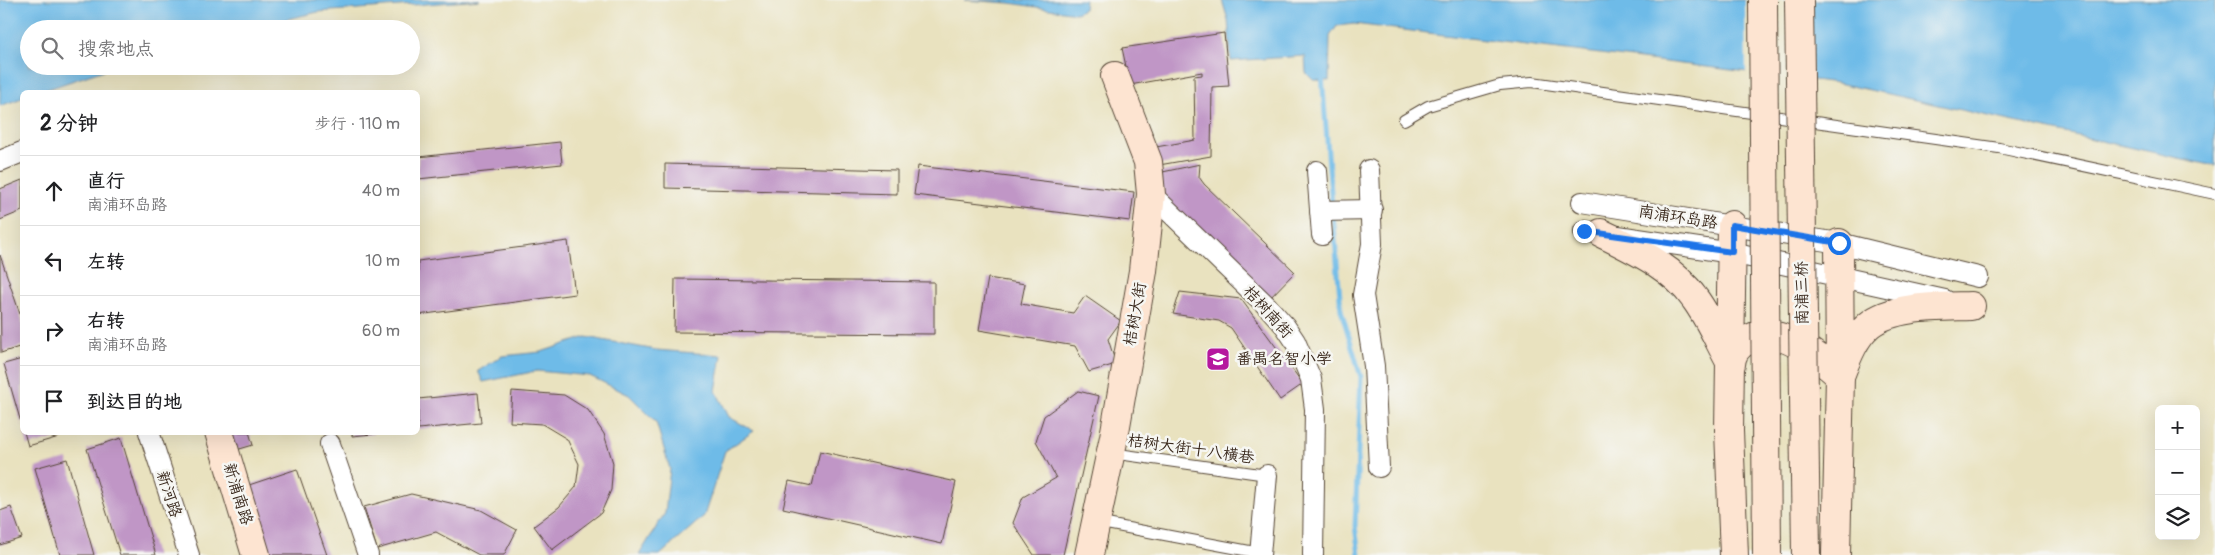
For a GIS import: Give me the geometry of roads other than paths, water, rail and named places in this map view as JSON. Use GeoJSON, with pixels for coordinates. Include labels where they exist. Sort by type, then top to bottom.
{"type":"FeatureCollection","features":[{"type":"Feature","properties":{"kind":"main road"},"geometry":{"type":"LineString","coordinates":[[1763,0],[1767,555]]}},
{"type":"Feature","properties":{"kind":"main road","name":"南浦三桥"},"geometry":{"type":"LineString","coordinates":[[1799,0],[1806,555]]}},
{"type":"Feature","properties":{"kind":"main road","name":"桔树大街"},"geometry":{"type":"LineString","coordinates":[[1088,555],[1110,453],[1143,270],[1150,194],[1148,162],[1115,76]]}},
{"type":"Feature","properties":{"kind":"main road"},"geometry":{"type":"LineString","coordinates":[[1732,225],[1729,432],[1734,555]]}},
{"type":"Feature","properties":{"kind":"main road"},"geometry":{"type":"LineString","coordinates":[[1593,232],[1647,256],[1683,284],[1695,298],[1708,319],[1731,364]]}},
{"type":"Feature","properties":{"kind":"main road"},"geometry":{"type":"LineString","coordinates":[[1836,555],[1840,376],[1839,243]]}},
{"type":"Feature","properties":{"kind":"main road"},"geometry":{"type":"LineString","coordinates":[[1840,376],[1853,346],[1869,326],[1885,316],[1911,309],[1971,306]]}},
{"type":"Feature","properties":{"kind":"main road"},"geometry":{"type":"LineString","coordinates":[[1731,364],[1732,355],[1748,339],[1761,336],[1777,336],[1792,341],[1818,356],[1840,376]]}},
{"type":"Feature","properties":{"kind":"main road","name":"新浦南路"},"geometry":{"type":"LineString","coordinates":[[221,435],[256,555]]}},
{"type":"Feature","properties":{"kind":"street"},"geometry":{"type":"LineString","coordinates":[[0,161],[20,153]]}},
{"type":"Feature","properties":{"kind":"street"},"geometry":{"type":"LineString","coordinates":[[1369,170],[1372,244],[1363,295],[1374,366],[1379,468]]}},
{"type":"Feature","properties":{"kind":"street"},"geometry":{"type":"LineString","coordinates":[[1317,171],[1322,235]]}},
{"type":"Feature","properties":{"kind":"street","name":"桔树南街"},"geometry":{"type":"LineString","coordinates":[[1150,194],[1268,307],[1295,341],[1311,379],[1315,409],[1313,555]]}},
{"type":"Feature","properties":{"kind":"street","name":"南浦环岛路"},"geometry":{"type":"LineString","coordinates":[[1582,202],[1839,243],[1978,276]]}},
{"type":"Feature","properties":{"kind":"street"},"geometry":{"type":"LineString","coordinates":[[1320,211],[1372,210]]}},
{"type":"Feature","properties":{"kind":"street","name":"南浦环岛路"},"geometry":{"type":"LineString","coordinates":[[1593,232],[1732,252],[1971,306]]}},
{"type":"Feature","properties":{"kind":"street","name":"新河路"},"geometry":{"type":"LineString","coordinates":[[150,435],[189,555]]}},
{"type":"Feature","properties":{"kind":"street"},"geometry":{"type":"LineString","coordinates":[[330,444],[368,555]]}},
{"type":"Feature","properties":{"kind":"street"},"geometry":{"type":"LineString","coordinates":[[1260,554],[1267,474]]}},
{"type":"Feature","properties":{"kind":"lane"},"geometry":{"type":"LineString","coordinates":[[1404,120],[1428,106],[1500,85],[1532,82],[1999,148],[2215,194]]}},
{"type":"Feature","properties":{"kind":"lane","name":"桔树大街十八横巷"},"geometry":{"type":"LineString","coordinates":[[1110,453],[1267,474]]}},
{"type":"Feature","properties":{"kind":"lane"},"geometry":{"type":"LineString","coordinates":[[1094,521],[1260,554]]}},
{"type":"Feature","properties":{"kind":"water"},"geometry":{"type":"Polygon","coordinates":[[[0,0],[480,0],[318,12],[283,20],[20,20],[20,75],[89,75],[45,90],[20,90],[20,99],[0,106],[0,0]]]}},
{"type":"Feature","properties":{"kind":"water"},"geometry":{"type":"Polygon","coordinates":[[[964,0],[1085,0],[1084,9],[1076,13],[1010,3],[964,0]]]}},
{"type":"Feature","properties":{"kind":"water"},"geometry":{"type":"Polygon","coordinates":[[[1222,0],[2215,0],[2215,166],[1838,83],[1354,24],[1337,26],[1330,36],[1329,81],[1313,80],[1306,73],[1305,56],[1231,61],[1228,20],[1222,0]]]}},
{"type":"Feature","properties":{"kind":"water"},"geometry":{"type":"Polygon","coordinates":[[[586,337],[656,350],[722,355],[716,391],[729,417],[754,431],[725,451],[704,516],[660,555],[639,555],[665,513],[670,469],[656,422],[629,395],[590,376],[537,371],[483,382],[478,371],[502,356],[541,352],[586,337]]]}},
{"type":"Feature","properties":{"kind":"waterway"},"geometry":{"type":"LineString","coordinates":[[1322,75],[1332,206]]}},
{"type":"Feature","properties":{"kind":"waterway"},"geometry":{"type":"LineString","coordinates":[[1333,214],[1341,310],[1361,377],[1355,526],[1359,555]]}},
{"type":"Feature","properties":{"kind":"place","name":"番禺名智小学"},"geometry":{"type":"Point","coordinates":[1218,359]}}]}
